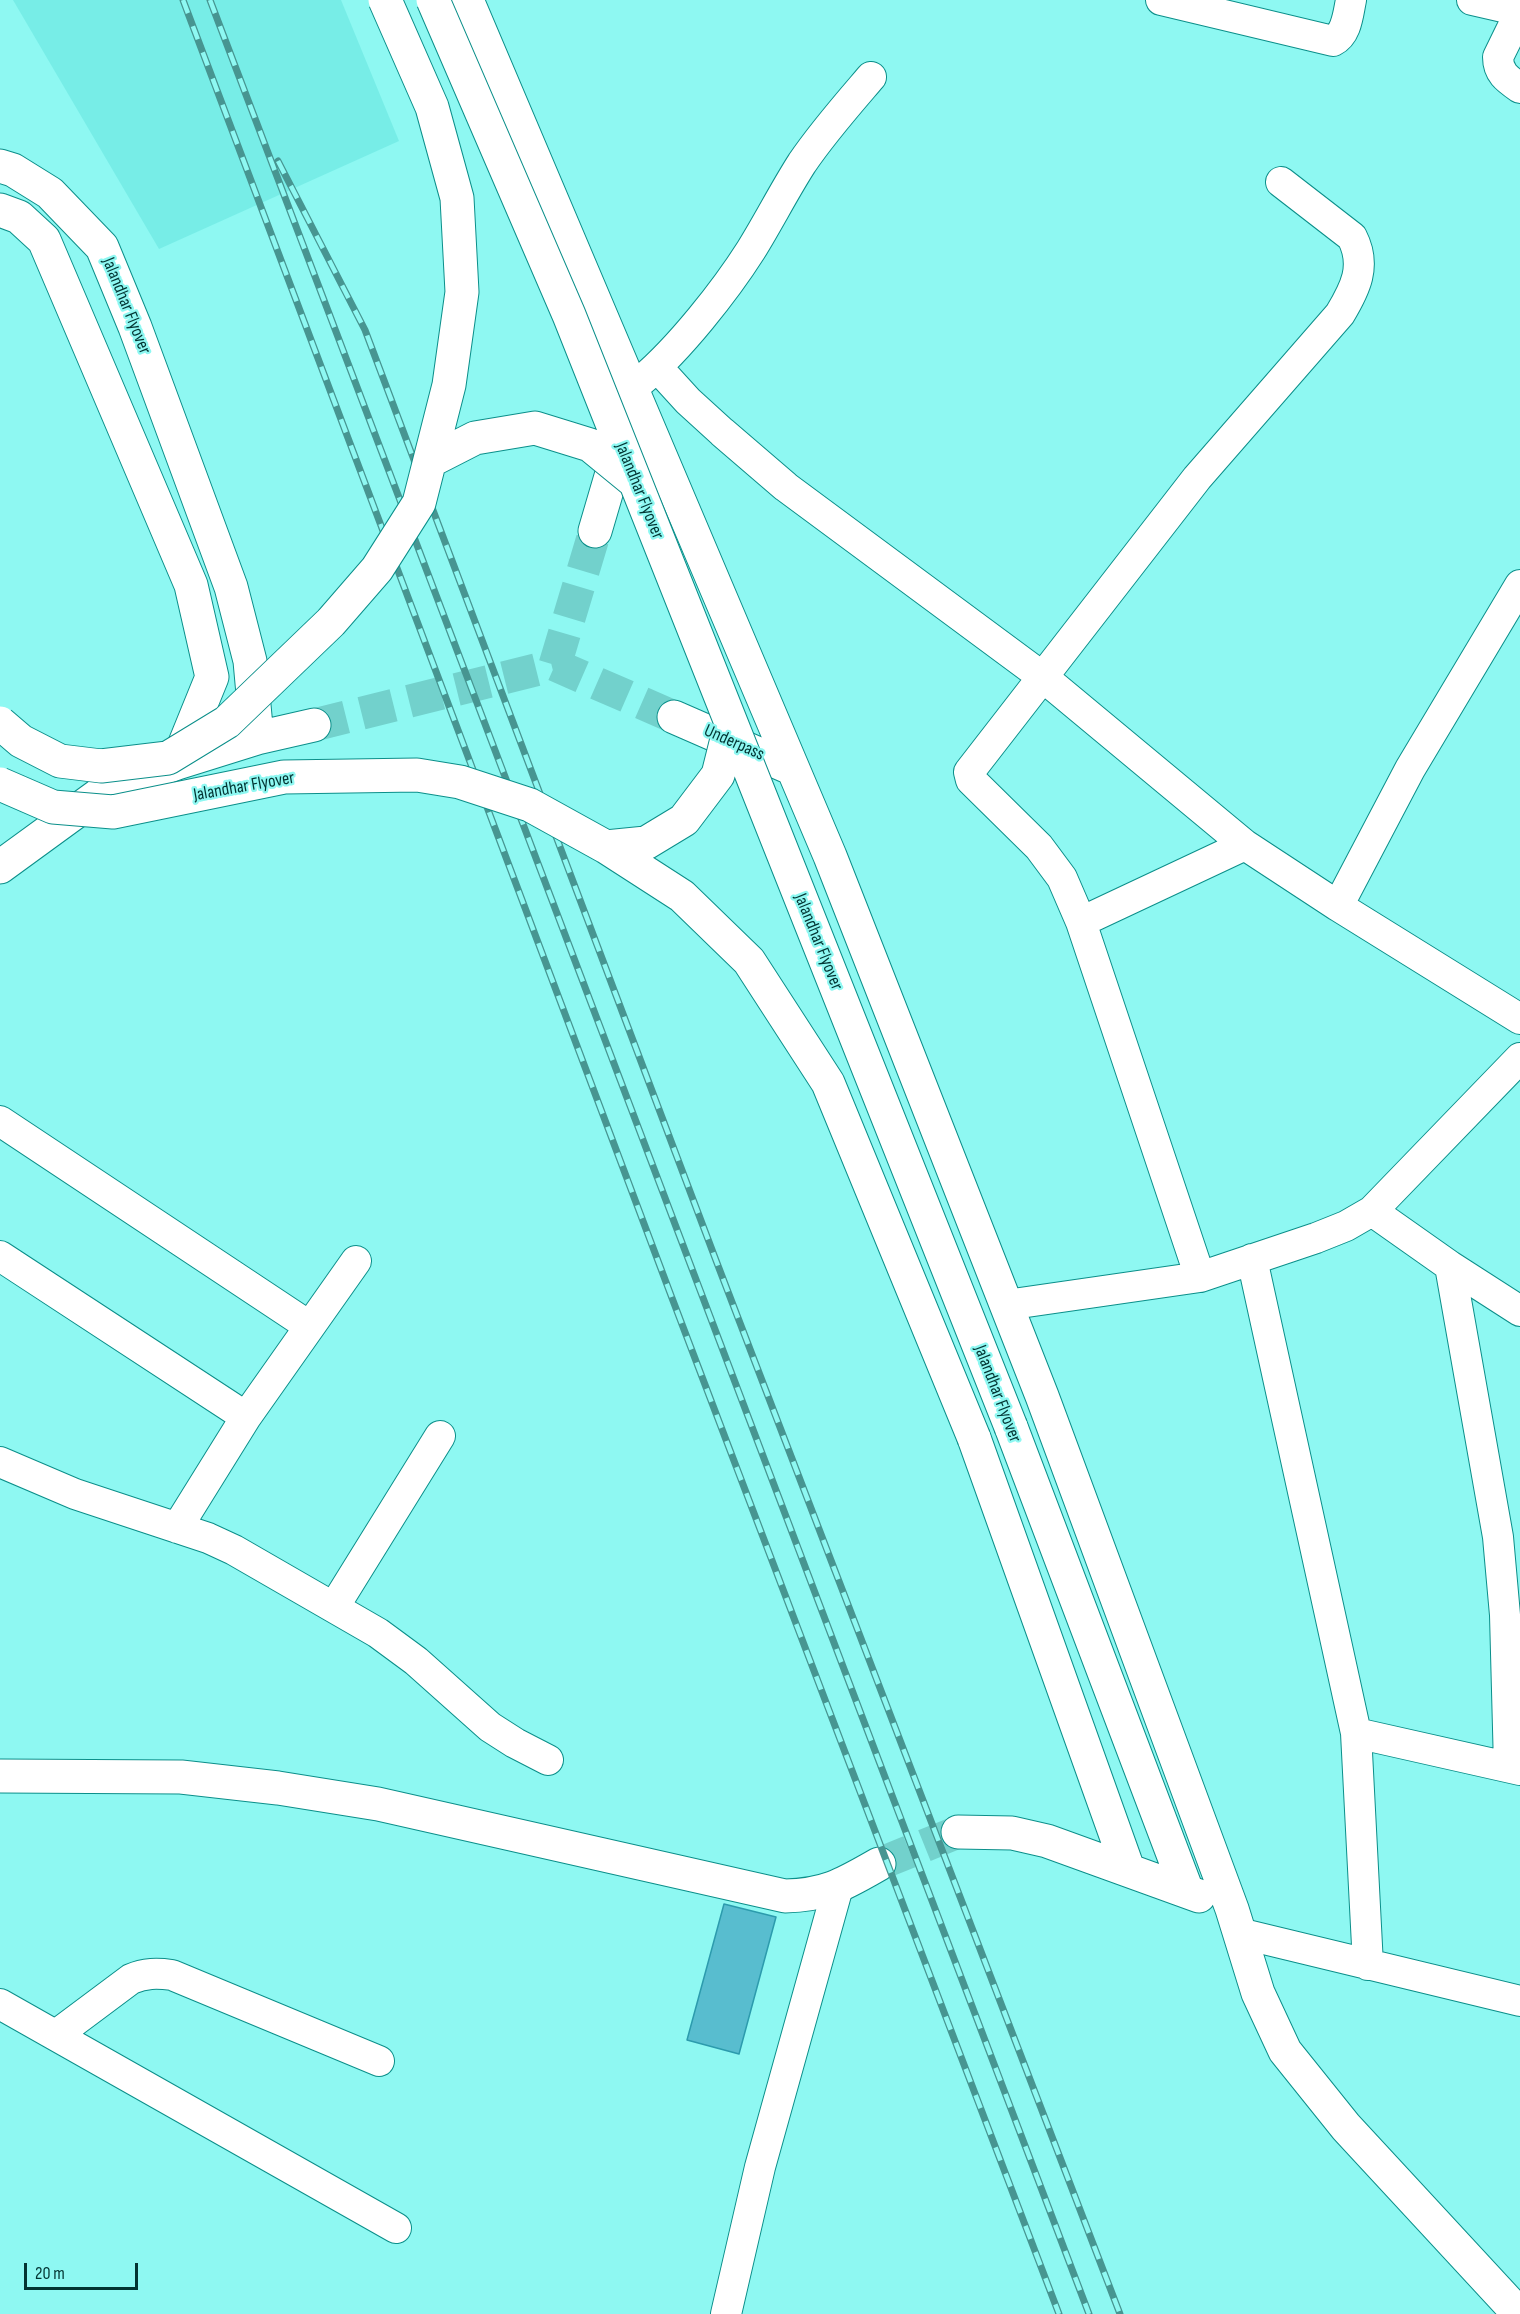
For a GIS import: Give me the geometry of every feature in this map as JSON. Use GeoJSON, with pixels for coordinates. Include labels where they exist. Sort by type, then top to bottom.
{"type":"FeatureCollection","features":[{"type":"Feature","properties":{"kind":"main road"},"geometry":{"type":"LineString","coordinates":[[0,723],[21,741],[60,761],[101,766],[168,758],[227,722],[331,622],[377,569],[419,503],[449,385],[462,292],[457,198],[432,107],[386,0]]}},
{"type":"Feature","properties":{"kind":"main road","name":"Jalandhar Flyover"},"geometry":{"type":"LineString","coordinates":[[433,0],[569,315],[1011,1428],[1187,1892]]}},
{"type":"Feature","properties":{"kind":"main road"},"geometry":{"type":"LineString","coordinates":[[467,0],[830,856],[1042,1396],[1235,1921],[1258,1993],[1285,2051],[1346,2127],[1519,2314]]}},
{"type":"Feature","properties":{"kind":"main road","name":"Jalandhar Flyover"},"geometry":{"type":"LineString","coordinates":[[0,165],[13,170],[50,193],[102,247],[135,327],[231,587],[250,661],[257,738]]}},
{"type":"Feature","properties":{"kind":"main road"},"geometry":{"type":"LineString","coordinates":[[0,210],[19,217],[44,240],[190,585],[212,677],[177,763]]}},
{"type":"Feature","properties":{"kind":"main road"},"geometry":{"type":"LineString","coordinates":[[595,531],[633,392]]}},
{"type":"Feature","properties":{"kind":"main road"},"geometry":{"type":"LineString","coordinates":[[429,461],[474,438],[535,428],[590,445],[635,482]]}},
{"type":"Feature","properties":{"kind":"main road","name":"Underpass"},"geometry":{"type":"LineString","coordinates":[[674,717],[793,769]]}},
{"type":"Feature","properties":{"kind":"main road"},"geometry":{"type":"LineString","coordinates":[[606,847],[646,843],[684,820],[718,776],[731,723]]}},
{"type":"Feature","properties":{"kind":"main road"},"geometry":{"type":"LineString","coordinates":[[0,867],[107,789],[177,763],[257,738],[314,725]]}},
{"type":"Feature","properties":{"kind":"main road","name":"Jalandhar Flyover"},"geometry":{"type":"LineString","coordinates":[[0,784],[53,807],[113,812],[284,777],[417,775],[460,782],[530,805],[606,847],[682,896],[749,961],[828,1083],[974,1438],[1128,1869]]}},
{"type":"Feature","properties":{"kind":"main road"},"geometry":{"type":"LineString","coordinates":[[0,1776],[182,1778],[278,1788],[378,1804],[784,1896],[810,1895],[838,1887],[879,1864]]}},
{"type":"Feature","properties":{"kind":"main road"},"geometry":{"type":"LineString","coordinates":[[958,1832],[1012,1833],[1047,1841],[1187,1892],[1235,1921]]}},
{"type":"Feature","properties":{"kind":"street"},"geometry":{"type":"LineString","coordinates":[[1161,0],[1333,41],[1340,38],[1351,0]]}},
{"type":"Feature","properties":{"kind":"street"},"geometry":{"type":"LineString","coordinates":[[1472,0],[1520,11],[1498,57],[1498,64],[1506,78],[1520,88]]}},
{"type":"Feature","properties":{"kind":"street"},"geometry":{"type":"LineString","coordinates":[[633,392],[721,292],[750,252],[802,164],[829,127],[871,77]]}},
{"type":"Feature","properties":{"kind":"street"},"geometry":{"type":"LineString","coordinates":[[1200,1277],[1081,922],[1062,878],[1039,848],[969,776],[970,770],[1044,678],[1197,478],[1340,314],[1356,286],[1360,270],[1357,246],[1352,237],[1281,182]]}},
{"type":"Feature","properties":{"kind":"street"},"geometry":{"type":"LineString","coordinates":[[657,367],[688,401],[786,487],[1044,678],[1245,845],[1338,906],[1520,1019]]}},
{"type":"Feature","properties":{"kind":"street"},"geometry":{"type":"LineString","coordinates":[[1338,906],[1410,769],[1520,585]]}},
{"type":"Feature","properties":{"kind":"street"},"geometry":{"type":"LineString","coordinates":[[1081,922],[1245,845]]}},
{"type":"Feature","properties":{"kind":"street"},"geometry":{"type":"LineString","coordinates":[[1006,1305],[1200,1277],[1346,1226],[1372,1211],[1520,1058]]}},
{"type":"Feature","properties":{"kind":"street"},"geometry":{"type":"LineString","coordinates":[[0,1121],[309,1326]]}},
{"type":"Feature","properties":{"kind":"street"},"geometry":{"type":"LineString","coordinates":[[1372,1211],[1450,1266],[1520,1311]]}},
{"type":"Feature","properties":{"kind":"street"},"geometry":{"type":"LineString","coordinates":[[0,1256],[246,1417]]}},
{"type":"Feature","properties":{"kind":"street"},"geometry":{"type":"LineString","coordinates":[[1252,1259],[1356,1733],[1368,1965]]}},
{"type":"Feature","properties":{"kind":"street"},"geometry":{"type":"LineString","coordinates":[[177,1528],[246,1417],[356,1261]]}},
{"type":"Feature","properties":{"kind":"street"},"geometry":{"type":"LineString","coordinates":[[1356,1733],[1514,1768],[1498,1537],[1450,1266]]}},
{"type":"Feature","properties":{"kind":"street"},"geometry":{"type":"LineString","coordinates":[[334,1607],[440,1436]]}},
{"type":"Feature","properties":{"kind":"street"},"geometry":{"type":"LineString","coordinates":[[0,1462],[23,1474],[75,1494],[177,1528],[234,1550],[378,1633],[416,1661],[490,1727],[548,1760]]}},
{"type":"Feature","properties":{"kind":"street"},"geometry":{"type":"LineString","coordinates":[[726,2314],[760,2167],[838,1887]]}},
{"type":"Feature","properties":{"kind":"street"},"geometry":{"type":"LineString","coordinates":[[1235,1921],[1368,1965],[1520,2001]]}},
{"type":"Feature","properties":{"kind":"street"},"geometry":{"type":"LineString","coordinates":[[56,2036],[131,1979],[143,1974],[156,1973],[172,1975],[379,2061]]}},
{"type":"Feature","properties":{"kind":"street"},"geometry":{"type":"LineString","coordinates":[[0,2004],[396,2228]]}},
{"type":"Feature","properties":{"kind":"shaded area"},"geometry":{"type":"Polygon","coordinates":[[[13,0],[341,0],[399,141],[159,249],[13,0]]]}},
{"type":"Feature","properties":{"kind":"building"},"geometry":{"type":"Polygon","coordinates":[[[724,1904],[776,1917],[739,2054],[687,2040],[724,1904]]]}},
{"type":"Feature","properties":{"kind":"tunnel"},"geometry":{"type":"LineString","coordinates":[[555,665],[595,531]]}},
{"type":"Feature","properties":{"kind":"tunnel"},"geometry":{"type":"LineString","coordinates":[[314,725],[555,665],[674,717]]}},
{"type":"Feature","properties":{"kind":"tunnel"},"geometry":{"type":"LineString","coordinates":[[879,1864],[958,1832]]}},
{"type":"Feature","properties":{"kind":"railway"},"geometry":{"type":"LineString","coordinates":[[183,0],[672,1298],[1059,2314]]}},
{"type":"Feature","properties":{"kind":"railway"},"geometry":{"type":"LineString","coordinates":[[210,0],[1089,2314]]}},
{"type":"Feature","properties":{"kind":"railway"},"geometry":{"type":"LineString","coordinates":[[278,161],[365,330],[717,1263],[1120,2314]]}}]}
